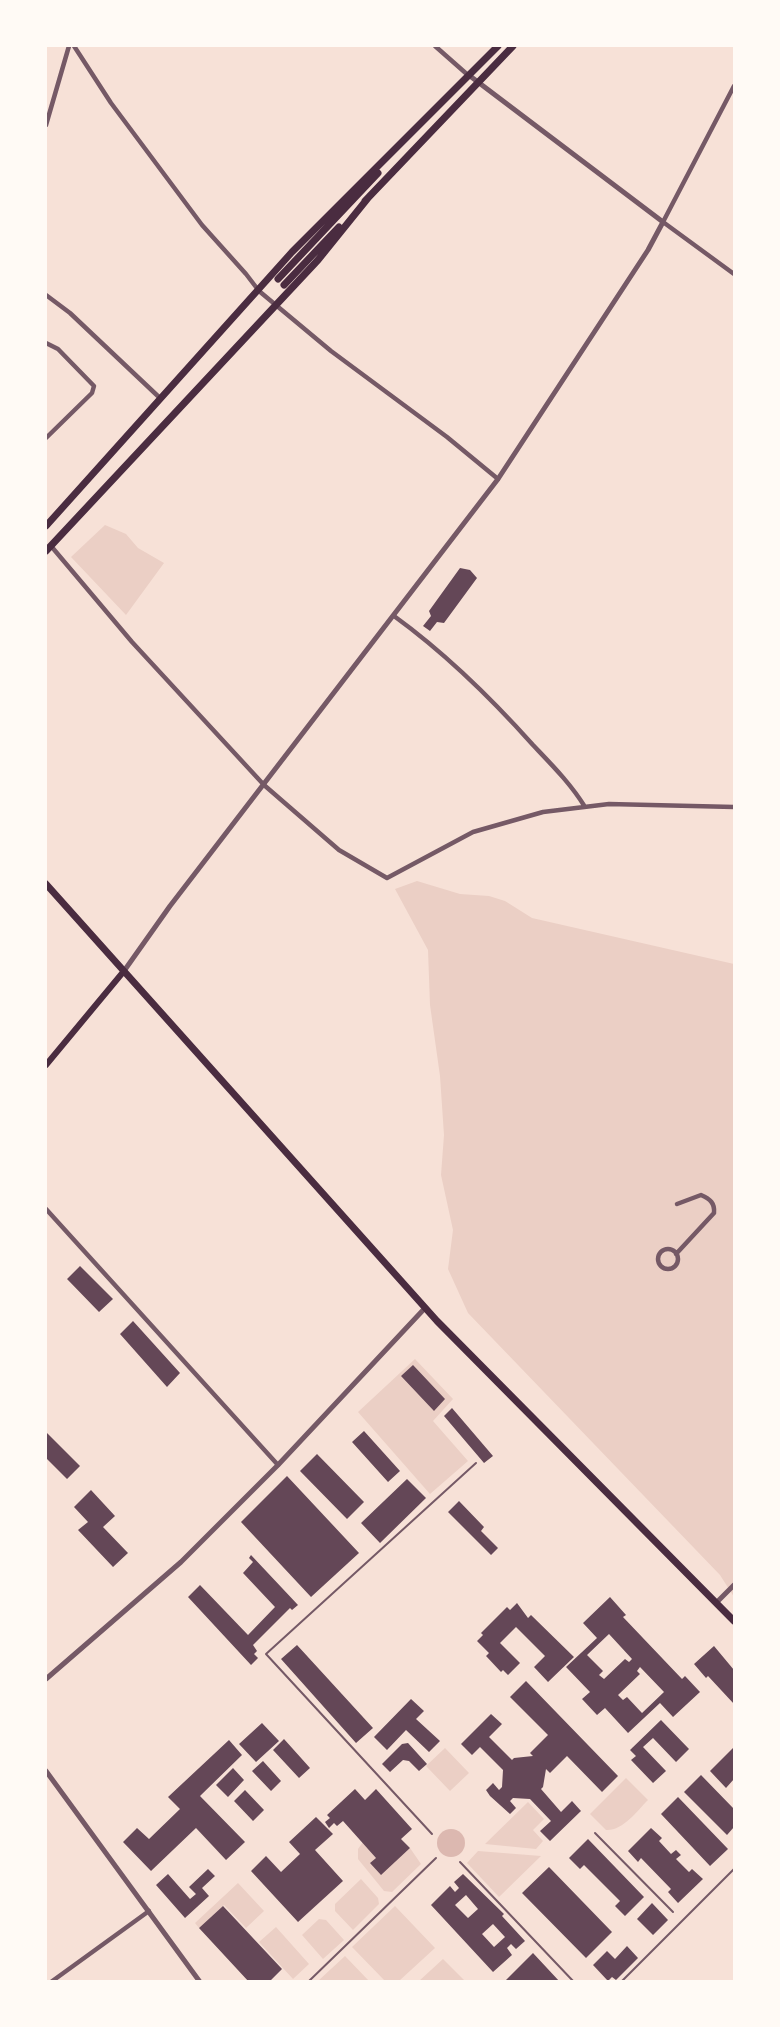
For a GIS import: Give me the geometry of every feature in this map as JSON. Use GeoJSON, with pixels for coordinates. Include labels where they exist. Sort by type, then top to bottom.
{"type":"FeatureCollection","features":[{"type":"Feature","properties":{"kind":"main road"},"geometry":{"type":"LineString","coordinates":[[498,46],[281,282],[368,198],[513,46]]}},
{"type":"Feature","properties":{"kind":"main road"},"geometry":{"type":"LineString","coordinates":[[46,526],[292,252],[470,76]]}},
{"type":"Feature","properties":{"kind":"main road"},"geometry":{"type":"LineString","coordinates":[[48,548],[318,260],[368,198]]}},
{"type":"Feature","properties":{"kind":"main road"},"geometry":{"type":"LineString","coordinates":[[46,884],[425,1308],[734,1619]]}},
{"type":"Feature","properties":{"kind":"main road"},"geometry":{"type":"LineString","coordinates":[[46,1065],[124,971]]}},
{"type":"Feature","properties":{"kind":"street"},"geometry":{"type":"LineString","coordinates":[[46,125],[71,46]]}},
{"type":"Feature","properties":{"kind":"street"},"geometry":{"type":"LineString","coordinates":[[71,46],[202,225],[258,290],[331,351],[447,437],[498,479]]}},
{"type":"Feature","properties":{"kind":"street"},"geometry":{"type":"LineString","coordinates":[[435,46],[478,83],[734,274]]}},
{"type":"Feature","properties":{"kind":"street"},"geometry":{"type":"LineString","coordinates":[[124,971],[170,906],[498,479],[648,250],[734,86]]}},
{"type":"Feature","properties":{"kind":"street"},"geometry":{"type":"LineString","coordinates":[[46,295],[70,313],[161,399]]}},
{"type":"Feature","properties":{"kind":"street"},"geometry":{"type":"LineString","coordinates":[[46,343],[58,349],[92,380],[94,386],[92,393],[46,438]]}},
{"type":"Feature","properties":{"kind":"street"},"geometry":{"type":"LineString","coordinates":[[48,548],[264,785],[339,850],[387,878],[473,832],[543,812],[609,804],[734,807]]}},
{"type":"Feature","properties":{"kind":"street"},"geometry":{"type":"LineString","coordinates":[[394,616],[493,701],[574,788],[585,807]]}},
{"type":"Feature","properties":{"kind":"street"},"geometry":{"type":"LineString","coordinates":[[676,1254],[667,1250],[661,1252],[659,1264],[664,1268],[673,1267],[677,1262],[676,1254],[714,1213],[715,1207],[701,1195],[677,1204]]}},
{"type":"Feature","properties":{"kind":"street"},"geometry":{"type":"LineString","coordinates":[[46,1209],[278,1465]]}},
{"type":"Feature","properties":{"kind":"street"},"geometry":{"type":"LineString","coordinates":[[46,1679],[181,1562],[278,1465],[425,1308]]}},
{"type":"Feature","properties":{"kind":"street"},"geometry":{"type":"LineString","coordinates":[[717,1602],[734,1585]]}},
{"type":"Feature","properties":{"kind":"street"},"geometry":{"type":"LineString","coordinates":[[46,1771],[200,1982]]}},
{"type":"Feature","properties":{"kind":"street"},"geometry":{"type":"LineString","coordinates":[[51,1982],[149,1911]]}},
{"type":"Feature","properties":{"kind":"lane"},"geometry":{"type":"LineString","coordinates":[[432,1834],[266,1654],[476,1463]]}},
{"type":"Feature","properties":{"kind":"lane"},"geometry":{"type":"LineString","coordinates":[[595,1833],[673,1912]]}},
{"type":"Feature","properties":{"kind":"lane"},"geometry":{"type":"LineString","coordinates":[[308,1982],[436,1857]]}},
{"type":"Feature","properties":{"kind":"lane"},"geometry":{"type":"LineString","coordinates":[[460,1862],[574,1982]]}},
{"type":"Feature","properties":{"kind":"lane"},"geometry":{"type":"LineString","coordinates":[[621,1982],[734,1869]]}},
{"type":"Feature","properties":{"kind":"shaded area"},"geometry":{"type":"Polygon","coordinates":[[[105,525],[126,534],[138,548],[164,563],[126,615],[71,557],[105,525]]]}},
{"type":"Feature","properties":{"kind":"shaded area"},"geometry":{"type":"Polygon","coordinates":[[[417,881],[460,894],[489,896],[505,901],[532,918],[734,964],[734,1597],[720,1575],[468,1313],[448,1269],[453,1230],[441,1175],[444,1135],[440,1076],[430,1005],[428,950],[395,889],[417,881]]]}},
{"type":"Feature","properties":{"kind":"shaded area"},"geometry":{"type":"Polygon","coordinates":[[[415,1359],[453,1399],[433,1421],[468,1461],[430,1494],[358,1412],[415,1359]]]}},
{"type":"Feature","properties":{"kind":"shaded area"},"geometry":{"type":"Polygon","coordinates":[[[445,1748],[469,1773],[450,1791],[426,1766],[445,1748]]]}},
{"type":"Feature","properties":{"kind":"shaded area"},"geometry":{"type":"Polygon","coordinates":[[[626,1778],[648,1800],[624,1824],[606,1830],[590,1814],[626,1778]]]}},
{"type":"Feature","properties":{"kind":"shaded area"},"geometry":{"type":"Polygon","coordinates":[[[528,1802],[544,1819],[533,1830],[543,1841],[536,1849],[485,1844],[528,1802]]]}},
{"type":"Feature","properties":{"kind":"shaded area"},"geometry":{"type":"Polygon","coordinates":[[[451,1829],[461,1833],[465,1843],[461,1853],[451,1857],[441,1853],[437,1843],[441,1833],[451,1829]]]}},
{"type":"Feature","properties":{"kind":"shaded area"},"geometry":{"type":"Polygon","coordinates":[[[363,1842],[376,1858],[370,1863],[410,1848],[421,1864],[392,1892],[384,1891],[358,1859],[358,1849],[363,1842]]]}},
{"type":"Feature","properties":{"kind":"shaded area"},"geometry":{"type":"Polygon","coordinates":[[[478,1851],[541,1856],[499,1897],[467,1863],[478,1851]]]}},
{"type":"Feature","properties":{"kind":"shaded area"},"geometry":{"type":"Polygon","coordinates":[[[361,1879],[378,1898],[379,1904],[353,1930],[335,1911],[335,1904],[361,1879]]]}},
{"type":"Feature","properties":{"kind":"shaded area"},"geometry":{"type":"Polygon","coordinates":[[[238,1883],[264,1911],[246,1928],[224,1905],[199,1928],[195,1923],[238,1883]]]}},
{"type":"Feature","properties":{"kind":"shaded area"},"geometry":{"type":"Polygon","coordinates":[[[395,1906],[435,1948],[399,1981],[385,1981],[352,1947],[395,1906]]]}},
{"type":"Feature","properties":{"kind":"shaded area"},"geometry":{"type":"Polygon","coordinates":[[[319,1919],[326,1920],[344,1940],[323,1959],[302,1935],[319,1919]]]}},
{"type":"Feature","properties":{"kind":"shaded area"},"geometry":{"type":"Polygon","coordinates":[[[276,1927],[309,1964],[293,1979],[259,1942],[276,1927]]]}},
{"type":"Feature","properties":{"kind":"shaded area"},"geometry":{"type":"Polygon","coordinates":[[[345,1956],[369,1981],[318,1981],[345,1956]]]}},
{"type":"Feature","properties":{"kind":"shaded area"},"geometry":{"type":"Polygon","coordinates":[[[443,1959],[465,1981],[419,1981],[443,1959]]]}},
{"type":"Feature","properties":{"kind":"building"},"geometry":{"type":"Polygon","coordinates":[[[460,568],[470,570],[477,578],[444,623],[437,622],[430,631],[423,626],[431,616],[429,611],[460,568]]]}},
{"type":"Feature","properties":{"kind":"building"},"geometry":{"type":"Polygon","coordinates":[[[80,1266],[113,1299],[99,1312],[67,1279],[80,1266]]]}},
{"type":"Feature","properties":{"kind":"building"},"geometry":{"type":"Polygon","coordinates":[[[133,1321],[180,1373],[167,1387],[120,1334],[133,1321]]]}},
{"type":"Feature","properties":{"kind":"building"},"geometry":{"type":"Polygon","coordinates":[[[413,1365],[445,1399],[434,1411],[401,1376],[413,1365]]]}},
{"type":"Feature","properties":{"kind":"building"},"geometry":{"type":"Polygon","coordinates":[[[452,1408],[493,1456],[484,1463],[444,1416],[452,1408]]]}},
{"type":"Feature","properties":{"kind":"building"},"geometry":{"type":"Polygon","coordinates":[[[364,1431],[400,1471],[388,1482],[352,1442],[364,1431]]]}},
{"type":"Feature","properties":{"kind":"building"},"geometry":{"type":"Polygon","coordinates":[[[47,1433],[80,1466],[67,1479],[46,1458],[47,1433]]]}},
{"type":"Feature","properties":{"kind":"building"},"geometry":{"type":"Polygon","coordinates":[[[317,1454],[364,1502],[347,1519],[300,1471],[317,1454]]]}},
{"type":"Feature","properties":{"kind":"building"},"geometry":{"type":"Polygon","coordinates":[[[287,1476],[359,1553],[311,1597],[241,1522],[287,1476]]]}},
{"type":"Feature","properties":{"kind":"building"},"geometry":{"type":"Polygon","coordinates":[[[407,1479],[426,1498],[380,1543],[361,1523],[407,1479]]]}},
{"type":"Feature","properties":{"kind":"building"},"geometry":{"type":"Polygon","coordinates":[[[91,1490],[115,1516],[103,1527],[128,1553],[113,1567],[78,1530],[88,1522],[74,1507],[91,1490]]]}},
{"type":"Feature","properties":{"kind":"building"},"geometry":{"type":"Polygon","coordinates":[[[459,1501],[484,1527],[481,1531],[498,1548],[491,1555],[448,1512],[459,1501]]]}},
{"type":"Feature","properties":{"kind":"building"},"geometry":{"type":"Polygon","coordinates":[[[251,1555],[298,1605],[292,1610],[290,1608],[253,1645],[257,1651],[254,1654],[258,1658],[251,1665],[188,1597],[200,1585],[248,1635],[275,1607],[243,1573],[253,1562],[249,1558],[251,1555]]]}},
{"type":"Feature","properties":{"kind":"building"},"geometry":{"type":"Polygon","coordinates":[[[610,1597],[626,1615],[623,1617],[682,1679],[685,1676],[700,1692],[673,1717],[660,1703],[628,1733],[605,1708],[597,1715],[582,1699],[590,1692],[566,1667],[597,1638],[583,1623],[610,1597]],[[609,1634],[587,1655],[603,1671],[599,1675],[604,1679],[625,1659],[629,1662],[632,1659],[609,1634]],[[640,1667],[637,1671],[640,1674],[618,1695],[623,1700],[627,1697],[642,1713],[664,1692],[640,1667]]]}},
{"type":"Feature","properties":{"kind":"building"},"geometry":{"type":"Polygon","coordinates":[[[517,1603],[528,1618],[531,1615],[574,1657],[548,1682],[534,1667],[545,1656],[516,1627],[500,1643],[520,1663],[508,1675],[503,1670],[501,1672],[486,1656],[489,1653],[477,1641],[483,1635],[481,1633],[507,1607],[510,1610],[517,1603]]]}},
{"type":"Feature","properties":{"kind":"building"},"geometry":{"type":"Polygon","coordinates":[[[297,1645],[373,1728],[356,1743],[281,1659],[297,1645]]]}},
{"type":"Feature","properties":{"kind":"building"},"geometry":{"type":"Polygon","coordinates":[[[714,1646],[734,1670],[734,1704],[694,1664],[714,1646]]]}},
{"type":"Feature","properties":{"kind":"building"},"geometry":{"type":"Polygon","coordinates":[[[526,1681],[618,1776],[602,1792],[567,1756],[550,1773],[546,1769],[541,1789],[561,1812],[572,1801],[581,1811],[550,1841],[540,1831],[551,1821],[530,1799],[513,1798],[510,1801],[516,1808],[510,1814],[486,1790],[493,1783],[499,1790],[502,1787],[503,1770],[480,1747],[472,1755],[461,1744],[491,1714],[502,1724],[489,1737],[512,1760],[533,1756],[530,1753],[548,1735],[510,1697],[526,1681]]]}},
{"type":"Feature","properties":{"kind":"building"},"geometry":{"type":"Polygon","coordinates":[[[411,1699],[424,1711],[416,1719],[440,1741],[429,1752],[406,1730],[387,1750],[374,1737],[411,1699]]]}},
{"type":"Feature","properties":{"kind":"building"},"geometry":{"type":"Polygon","coordinates":[[[661,1720],[689,1749],[676,1762],[653,1738],[643,1747],[666,1771],[653,1783],[631,1760],[636,1756],[630,1750],[661,1720]]]}},
{"type":"Feature","properties":{"kind":"building"},"geometry":{"type":"Polygon","coordinates":[[[262,1723],[279,1741],[256,1762],[239,1744],[262,1723]]]}},
{"type":"Feature","properties":{"kind":"building"},"geometry":{"type":"Polygon","coordinates":[[[284,1739],[310,1768],[299,1778],[273,1750],[284,1739]]]}},
{"type":"Feature","properties":{"kind":"building"},"geometry":{"type":"Polygon","coordinates":[[[229,1740],[242,1755],[200,1796],[245,1842],[226,1860],[196,1828],[151,1871],[123,1842],[137,1828],[149,1839],[180,1809],[168,1797],[229,1740]]]}},
{"type":"Feature","properties":{"kind":"building"},"geometry":{"type":"Polygon","coordinates":[[[408,1743],[427,1764],[419,1771],[409,1761],[403,1760],[390,1772],[382,1764],[402,1744],[408,1743]]]}},
{"type":"Feature","properties":{"kind":"building"},"geometry":{"type":"Polygon","coordinates":[[[734,1747],[734,1779],[726,1788],[710,1771],[734,1747]]]}},
{"type":"Feature","properties":{"kind":"building"},"geometry":{"type":"Polygon","coordinates":[[[263,1761],[281,1781],[271,1791],[252,1771],[263,1761]]]}},
{"type":"Feature","properties":{"kind":"building"},"geometry":{"type":"Polygon","coordinates":[[[233,1768],[244,1780],[228,1797],[216,1785],[233,1768]]]}},
{"type":"Feature","properties":{"kind":"building"},"geometry":{"type":"Polygon","coordinates":[[[701,1775],[734,1809],[734,1827],[727,1835],[684,1792],[701,1775]]]}},
{"type":"Feature","properties":{"kind":"building"},"geometry":{"type":"Polygon","coordinates":[[[355,1789],[365,1800],[376,1789],[412,1829],[401,1839],[410,1848],[381,1875],[370,1863],[376,1858],[343,1821],[337,1826],[334,1823],[329,1828],[325,1822],[330,1818],[327,1815],[355,1789]]]}},
{"type":"Feature","properties":{"kind":"building"},"geometry":{"type":"Polygon","coordinates":[[[245,1790],[264,1810],[253,1821],[234,1801],[245,1790]]]}},
{"type":"Feature","properties":{"kind":"building"},"geometry":{"type":"Polygon","coordinates":[[[678,1797],[728,1849],[710,1866],[661,1814],[678,1797]]]}},
{"type":"Feature","properties":{"kind":"building"},"geometry":{"type":"Polygon","coordinates":[[[316,1817],[333,1834],[315,1850],[343,1881],[298,1922],[251,1871],[266,1856],[281,1872],[300,1854],[289,1842],[316,1817]]]}},
{"type":"Feature","properties":{"kind":"building"},"geometry":{"type":"Polygon","coordinates":[[[651,1828],[662,1838],[659,1841],[671,1854],[676,1850],[681,1855],[676,1859],[689,1872],[692,1869],[703,1879],[678,1903],[668,1892],[671,1889],[641,1858],[638,1862],[628,1851],[651,1828]]]}},
{"type":"Feature","properties":{"kind":"building"},"geometry":{"type":"Polygon","coordinates":[[[588,1839],[644,1897],[625,1916],[615,1906],[620,1901],[584,1865],[580,1869],[569,1858],[588,1839]]]}},
{"type":"Feature","properties":{"kind":"building"},"geometry":{"type":"Polygon","coordinates":[[[549,1867],[612,1932],[586,1958],[522,1893],[549,1867]]]}},
{"type":"Feature","properties":{"kind":"building"},"geometry":{"type":"Polygon","coordinates":[[[208,1869],[215,1876],[202,1888],[209,1896],[185,1918],[156,1885],[168,1874],[190,1899],[196,1894],[189,1887],[208,1869]]]}},
{"type":"Feature","properties":{"kind":"building"},"geometry":{"type":"Polygon","coordinates":[[[463,1874],[504,1914],[502,1916],[525,1941],[516,1949],[511,1944],[507,1948],[512,1955],[493,1972],[431,1905],[450,1886],[455,1892],[459,1888],[454,1882],[463,1874]],[[466,1895],[455,1905],[468,1918],[478,1909],[466,1895]],[[493,1924],[482,1934],[494,1947],[505,1937],[493,1924]]]}},
{"type":"Feature","properties":{"kind":"building"},"geometry":{"type":"Polygon","coordinates":[[[652,1903],[668,1920],[653,1935],[637,1919],[652,1903]]]}},
{"type":"Feature","properties":{"kind":"building"},"geometry":{"type":"Polygon","coordinates":[[[223,1906],[282,1969],[269,1982],[249,1982],[199,1928],[223,1906]]]}},
{"type":"Feature","properties":{"kind":"building"},"geometry":{"type":"Polygon","coordinates":[[[627,1946],[638,1958],[616,1980],[612,1977],[608,1981],[593,1965],[607,1951],[615,1959],[627,1946]]]}},
{"type":"Feature","properties":{"kind":"building"},"geometry":{"type":"Polygon","coordinates":[[[533,1953],[560,1982],[504,1982],[533,1953]]]}}]}
